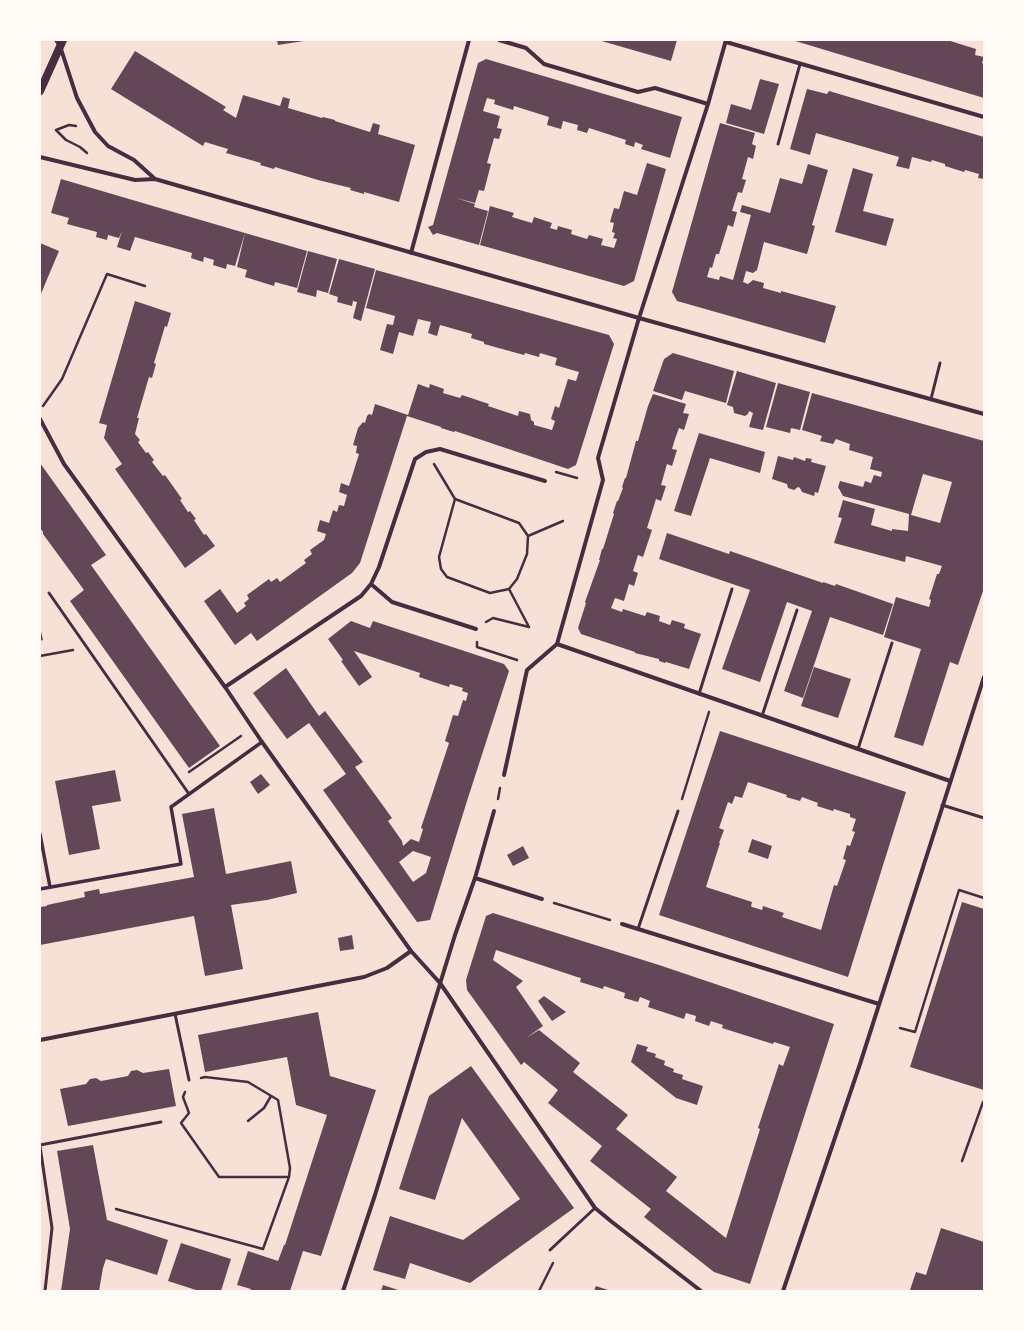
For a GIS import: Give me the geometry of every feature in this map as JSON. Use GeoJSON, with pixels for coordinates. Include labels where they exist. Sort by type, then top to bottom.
{"type":"FeatureCollection","features":[{"type":"Feature","properties":{"kind":"main road"},"geometry":{"type":"LineString","coordinates":[[40,91],[43,78],[60,42]]}},
{"type":"Feature","properties":{"kind":"street"},"geometry":{"type":"LineString","coordinates":[[411,253],[469,40]]}},
{"type":"Feature","properties":{"kind":"street"},"geometry":{"type":"LineString","coordinates":[[499,40],[526,48],[544,64],[638,92],[655,88],[708,104]]}},
{"type":"Feature","properties":{"kind":"street"},"geometry":{"type":"LineString","coordinates":[[504,774],[527,670],[557,644],[602,480],[598,458],[639,318],[708,104],[726,41],[984,117]]}},
{"type":"Feature","properties":{"kind":"street"},"geometry":{"type":"LineString","coordinates":[[60,42],[77,98],[95,132],[108,146],[134,160],[156,179]]}},
{"type":"Feature","properties":{"kind":"street"},"geometry":{"type":"LineString","coordinates":[[40,157],[135,180],[156,179],[639,318],[984,414]]}},
{"type":"Feature","properties":{"kind":"street"},"geometry":{"type":"LineString","coordinates":[[40,419],[64,464],[412,951],[440,983],[595,1208],[701,1291]]}},
{"type":"Feature","properties":{"kind":"street"},"geometry":{"type":"LineString","coordinates":[[224,687],[361,596],[371,584],[379,568],[415,459],[426,452],[440,449],[545,482]]}},
{"type":"Feature","properties":{"kind":"street"},"geometry":{"type":"LineString","coordinates":[[371,584],[392,602],[476,629]]}},
{"type":"Feature","properties":{"kind":"street"},"geometry":{"type":"LineString","coordinates":[[557,644],[950,781]]}},
{"type":"Feature","properties":{"kind":"street"},"geometry":{"type":"LineString","coordinates":[[783,1291],[879,1004],[984,677]]}},
{"type":"Feature","properties":{"kind":"street"},"geometry":{"type":"LineString","coordinates":[[40,889],[50,886],[182,864],[171,807],[262,742]]}},
{"type":"Feature","properties":{"kind":"street"},"geometry":{"type":"LineString","coordinates":[[343,1291],[375,1195],[440,983],[475,878],[494,811]]}},
{"type":"Feature","properties":{"kind":"street"},"geometry":{"type":"LineString","coordinates":[[40,834],[50,886]]}},
{"type":"Feature","properties":{"kind":"street"},"geometry":{"type":"LineString","coordinates":[[475,878],[542,899]]}},
{"type":"Feature","properties":{"kind":"street"},"geometry":{"type":"LineString","coordinates":[[622,924],[879,1004]]}},
{"type":"Feature","properties":{"kind":"street"},"geometry":{"type":"LineString","coordinates":[[40,1040],[364,977],[387,968],[412,951]]}},
{"type":"Feature","properties":{"kind":"lane"},"geometry":{"type":"LineString","coordinates":[[778,144],[800,64]]}},
{"type":"Feature","properties":{"kind":"lane"},"geometry":{"type":"LineString","coordinates":[[931,399],[940,363]]}},
{"type":"Feature","properties":{"kind":"lane"},"geometry":{"type":"LineString","coordinates":[[699,694],[732,589]]}},
{"type":"Feature","properties":{"kind":"lane"},"geometry":{"type":"LineString","coordinates":[[49,593],[189,794]]}},
{"type":"Feature","properties":{"kind":"lane"},"geometry":{"type":"LineString","coordinates":[[762,716],[797,610]]}},
{"type":"Feature","properties":{"kind":"lane"},"geometry":{"type":"LineString","coordinates":[[858,749],[892,643]]}},
{"type":"Feature","properties":{"kind":"lane"},"geometry":{"type":"LineString","coordinates":[[942,805],[984,818]]}},
{"type":"Feature","properties":{"kind":"lane"},"geometry":{"type":"LineString","coordinates":[[638,929],[678,811]]}},
{"type":"Feature","properties":{"kind":"lane"},"geometry":{"type":"LineString","coordinates":[[175,1014],[189,1080]]}},
{"type":"Feature","properties":{"kind":"lane"},"geometry":{"type":"LineString","coordinates":[[45,1291],[52,1228],[40,1146],[161,1122]]}},
{"type":"Feature","properties":{"kind":"lane"},"geometry":{"type":"LineString","coordinates":[[550,1250],[595,1208]]}},
{"type":"Feature","properties":{"kind":"path"},"geometry":{"type":"LineString","coordinates":[[56,130],[66,140],[85,151],[90,157],[94,170]]}},
{"type":"Feature","properties":{"kind":"path"},"geometry":{"type":"LineString","coordinates":[[40,410],[62,379],[107,274],[145,286]]}},
{"type":"Feature","properties":{"kind":"path"},"geometry":{"type":"LineString","coordinates":[[426,452],[455,499],[519,523],[528,536],[527,554],[517,579],[509,589],[490,593],[448,577],[441,569],[439,557],[455,499]]}},
{"type":"Feature","properties":{"kind":"path"},"geometry":{"type":"LineString","coordinates":[[528,536],[563,521]]}},
{"type":"Feature","properties":{"kind":"path"},"geometry":{"type":"LineString","coordinates":[[509,589],[529,628],[493,618],[476,629],[477,647],[518,660]]}},
{"type":"Feature","properties":{"kind":"path"},"geometry":{"type":"LineString","coordinates":[[40,656],[87,647]]}},
{"type":"Feature","properties":{"kind":"path"},"geometry":{"type":"LineString","coordinates":[[678,811],[713,699]]}},
{"type":"Feature","properties":{"kind":"path"},"geometry":{"type":"LineString","coordinates":[[179,779],[253,728]]}},
{"type":"Feature","properties":{"kind":"path"},"geometry":{"type":"LineString","coordinates":[[494,811],[504,774]]}},
{"type":"Feature","properties":{"kind":"path"},"geometry":{"type":"LineString","coordinates":[[900,1028],[915,1032],[959,890],[984,898]]}},
{"type":"Feature","properties":{"kind":"path"},"geometry":{"type":"LineString","coordinates":[[542,899],[622,924]]}},
{"type":"Feature","properties":{"kind":"path"},"geometry":{"type":"LineString","coordinates":[[116,1209],[263,1249],[289,1177],[290,1168],[278,1100],[248,1082],[206,1077],[189,1080],[183,1097],[189,1113],[181,1123],[219,1177],[289,1177]]}},
{"type":"Feature","properties":{"kind":"path"},"geometry":{"type":"LineString","coordinates":[[248,1121],[264,1108],[271,1096]]}},
{"type":"Feature","properties":{"kind":"path"},"geometry":{"type":"LineString","coordinates":[[962,1161],[982,1102]]}},
{"type":"Feature","properties":{"kind":"path"},"geometry":{"type":"LineString","coordinates":[[539,1291],[553,1262],[555,1254],[550,1250]]}},
{"type":"Feature","properties":{"kind":"building"},"geometry":{"type":"Polygon","coordinates":[[[277,40],[304,40],[304,41],[278,45],[277,40]]]}},
{"type":"Feature","properties":{"kind":"building"},"geometry":{"type":"Polygon","coordinates":[[[598,40],[677,40],[671,61],[598,40]]]}},
{"type":"Feature","properties":{"kind":"building"},"geometry":{"type":"Polygon","coordinates":[[[792,40],[947,40],[976,49],[975,55],[984,57],[982,63],[984,64],[984,98],[792,40]]]}},
{"type":"Feature","properties":{"kind":"building"},"geometry":{"type":"Polygon","coordinates":[[[135,51],[226,107],[223,110],[236,118],[243,95],[280,106],[283,97],[290,99],[288,108],[322,118],[335,120],[370,132],[373,123],[380,125],[378,134],[415,145],[399,202],[364,192],[364,194],[350,190],[351,188],[275,167],[274,169],[260,165],[261,163],[226,153],[228,149],[205,142],[203,146],[111,89],[135,51]]]}},
{"type":"Feature","properties":{"kind":"building"},"geometry":{"type":"Polygon","coordinates":[[[486,59],[682,117],[670,158],[641,149],[643,145],[635,142],[634,147],[625,144],[626,140],[589,128],[587,133],[577,130],[578,125],[563,121],[561,129],[547,125],[549,117],[514,106],[513,110],[494,104],[495,100],[487,98],[483,111],[500,116],[497,128],[502,129],[499,139],[494,138],[487,163],[491,164],[484,191],[479,190],[475,203],[456,198],[475,204],[474,207],[488,211],[479,245],[437,233],[433,235],[428,227],[433,225],[478,63],[486,59]]]}},
{"type":"Feature","properties":{"kind":"building"},"geometry":{"type":"Polygon","coordinates":[[[760,79],[779,84],[764,134],[726,123],[731,104],[751,110],[760,79]]]}},
{"type":"Feature","properties":{"kind":"building"},"geometry":{"type":"Polygon","coordinates":[[[807,89],[827,94],[829,91],[984,137],[984,179],[978,178],[979,174],[965,170],[964,172],[932,160],[931,162],[912,157],[909,169],[896,166],[899,157],[816,133],[810,155],[790,149],[807,89]]]}},
{"type":"Feature","properties":{"kind":"building"},"geometry":{"type":"Polygon","coordinates":[[[720,123],[755,133],[752,144],[756,146],[753,159],[748,157],[742,179],[746,180],[742,193],[738,192],[732,211],[737,212],[733,227],[728,225],[719,254],[716,254],[712,268],[710,267],[707,277],[719,280],[720,276],[733,280],[751,215],[740,212],[742,205],[770,213],[780,178],[802,184],[808,164],[828,170],[812,225],[815,226],[807,254],[764,242],[757,270],[753,273],[746,271],[743,282],[748,284],[753,280],[764,283],[763,288],[781,293],[781,291],[836,306],[825,343],[677,301],[672,292],[720,123]]]}},
{"type":"Feature","properties":{"kind":"building"},"geometry":{"type":"Polygon","coordinates":[[[647,163],[666,169],[634,281],[624,286],[480,245],[490,206],[514,213],[512,217],[532,223],[534,217],[552,223],[550,228],[557,230],[558,226],[572,230],[571,234],[587,239],[589,235],[603,239],[601,245],[614,248],[617,239],[613,238],[615,233],[612,232],[614,223],[610,222],[614,208],[619,209],[624,191],[637,195],[647,163]]]}},
{"type":"Feature","properties":{"kind":"building"},"geometry":{"type":"Polygon","coordinates":[[[853,168],[873,174],[863,211],[894,219],[886,246],[835,232],[853,168]]]}},
{"type":"Feature","properties":{"kind":"building"},"geometry":{"type":"Polygon","coordinates":[[[61,179],[245,233],[235,266],[227,264],[226,269],[213,265],[214,260],[204,257],[203,262],[191,258],[192,253],[135,237],[130,251],[117,247],[122,231],[119,238],[108,235],[107,240],[96,237],[97,232],[67,224],[69,218],[51,213],[61,179]]]}},
{"type":"Feature","properties":{"kind":"building"},"geometry":{"type":"Polygon","coordinates":[[[245,233],[307,251],[297,288],[275,282],[274,286],[245,277],[247,270],[237,267],[245,233]]]}},
{"type":"Feature","properties":{"kind":"building"},"geometry":{"type":"Polygon","coordinates":[[[40,243],[59,251],[40,296],[40,243]]]}},
{"type":"Feature","properties":{"kind":"building"},"geometry":{"type":"Polygon","coordinates":[[[308,251],[337,259],[328,293],[317,290],[316,297],[297,292],[308,251]]]}},
{"type":"Feature","properties":{"kind":"building"},"geometry":{"type":"Polygon","coordinates":[[[339,259],[375,269],[361,321],[353,318],[357,302],[353,301],[352,306],[337,302],[338,297],[329,294],[339,259]]]}},
{"type":"Feature","properties":{"kind":"building"},"geometry":{"type":"Polygon","coordinates":[[[376,270],[609,335],[614,344],[576,465],[568,469],[407,416],[360,563],[352,573],[257,641],[251,633],[235,645],[204,601],[220,589],[237,613],[246,606],[244,603],[249,599],[247,595],[269,579],[271,582],[277,578],[280,582],[306,563],[304,560],[312,554],[310,550],[324,540],[326,534],[317,531],[320,520],[329,523],[333,510],[337,512],[339,505],[344,506],[347,495],[339,492],[341,483],[349,486],[359,454],[356,453],[357,446],[353,445],[358,428],[363,422],[365,423],[369,414],[372,415],[375,404],[408,415],[418,384],[429,388],[430,384],[444,389],[443,393],[460,398],[462,395],[518,416],[519,411],[530,414],[534,425],[552,430],[555,421],[551,419],[555,406],[559,408],[568,379],[576,381],[579,372],[555,365],[557,358],[540,353],[539,357],[525,353],[524,355],[484,344],[484,342],[471,338],[472,334],[440,325],[437,336],[428,333],[431,322],[418,319],[413,336],[399,332],[393,354],[380,350],[387,324],[393,325],[395,316],[366,308],[376,270]]]}},
{"type":"Feature","properties":{"kind":"building"},"geometry":{"type":"Polygon","coordinates":[[[135,301],[171,313],[167,327],[165,326],[154,363],[156,364],[152,378],[149,377],[137,418],[139,418],[135,434],[140,440],[138,442],[146,453],[148,452],[154,460],[152,462],[163,476],[165,475],[182,499],[180,500],[188,512],[190,511],[196,519],[194,520],[204,535],[206,534],[215,546],[185,568],[115,469],[122,464],[104,438],[107,425],[99,423],[135,301]]]}},
{"type":"Feature","properties":{"kind":"building"},"geometry":{"type":"Polygon","coordinates":[[[673,353],[734,371],[726,403],[685,391],[682,400],[653,391],[664,359],[673,353]]]}},
{"type":"Feature","properties":{"kind":"building"},"geometry":{"type":"Polygon","coordinates":[[[737,371],[776,383],[763,430],[749,427],[753,413],[749,411],[745,416],[734,413],[733,407],[727,405],[737,371]]]}},
{"type":"Feature","properties":{"kind":"building"},"geometry":{"type":"Polygon","coordinates":[[[778,383],[810,392],[800,430],[791,428],[790,433],[766,427],[778,383]]]}},
{"type":"Feature","properties":{"kind":"building"},"geometry":{"type":"Polygon","coordinates":[[[812,393],[984,441],[984,588],[958,665],[950,662],[923,746],[894,737],[921,649],[884,637],[896,597],[929,607],[931,600],[929,599],[937,574],[939,574],[942,566],[906,556],[905,562],[834,543],[842,518],[838,517],[843,500],[875,509],[871,525],[892,531],[892,529],[908,531],[909,514],[843,496],[838,487],[840,481],[863,487],[865,481],[871,483],[874,475],[881,477],[882,472],[870,469],[873,457],[849,450],[850,444],[836,439],[833,444],[820,441],[822,436],[802,430],[812,393]],[[923,474],[911,515],[940,523],[952,482],[923,474]]]}},
{"type":"Feature","properties":{"kind":"building"},"geometry":{"type":"Polygon","coordinates":[[[653,394],[686,404],[683,413],[689,414],[684,430],[679,428],[675,439],[672,449],[677,450],[672,466],[667,464],[661,485],[666,486],[661,501],[656,499],[647,528],[652,530],[643,557],[638,555],[633,571],[638,573],[634,586],[629,584],[624,601],[615,598],[611,608],[622,612],[623,609],[645,616],[647,612],[660,616],[659,621],[670,625],[672,620],[685,624],[684,628],[701,634],[689,669],[666,662],[665,663],[659,661],[659,659],[635,653],[581,634],[578,628],[614,514],[613,513],[623,488],[622,487],[626,478],[636,441],[638,441],[653,394]]]}},
{"type":"Feature","properties":{"kind":"building"},"geometry":{"type":"Polygon","coordinates":[[[699,433],[765,452],[760,473],[710,458],[691,516],[674,511],[699,433]]]}},
{"type":"Feature","properties":{"kind":"building"},"geometry":{"type":"Polygon","coordinates":[[[778,456],[793,460],[794,457],[805,461],[806,458],[812,459],[811,462],[826,466],[818,493],[815,492],[814,496],[802,492],[798,487],[794,490],[788,488],[787,484],[772,479],[778,456]]]}},
{"type":"Feature","properties":{"kind":"building"},"geometry":{"type":"Polygon","coordinates":[[[40,463],[106,555],[91,565],[220,746],[189,768],[70,601],[84,590],[40,528],[40,463]]]}},
{"type":"Feature","properties":{"kind":"building"},"geometry":{"type":"Polygon","coordinates":[[[667,533],[729,554],[730,551],[823,583],[835,586],[836,584],[893,604],[883,635],[830,617],[803,698],[784,691],[812,611],[787,602],[760,682],[722,669],[750,590],[659,559],[667,533]]]}},
{"type":"Feature","properties":{"kind":"building"},"geometry":{"type":"Polygon","coordinates":[[[351,621],[370,628],[373,621],[504,664],[509,671],[430,920],[417,922],[323,790],[346,774],[309,723],[287,739],[253,693],[286,668],[319,716],[325,711],[363,762],[355,767],[392,818],[388,821],[402,841],[403,846],[411,839],[419,842],[423,829],[421,828],[449,743],[445,741],[453,715],[458,716],[463,700],[466,701],[468,693],[462,691],[463,688],[450,684],[449,687],[419,677],[420,673],[354,651],[372,677],[359,686],[341,661],[343,660],[328,639],[351,621]],[[413,851],[399,862],[413,882],[426,873],[431,857],[413,851]]]}},
{"type":"Feature","properties":{"kind":"building"},"geometry":{"type":"Polygon","coordinates":[[[40,627],[43,640],[40,641],[40,627]]]}},
{"type":"Feature","properties":{"kind":"building"},"geometry":{"type":"Polygon","coordinates":[[[814,667],[851,679],[838,718],[801,706],[814,667]]]}},
{"type":"Feature","properties":{"kind":"building"},"geometry":{"type":"Polygon","coordinates":[[[720,731],[906,792],[848,977],[659,915],[720,731]],[[748,782],[742,798],[735,796],[732,804],[728,802],[719,828],[724,830],[706,887],[752,902],[752,907],[762,910],[763,906],[784,913],[782,917],[821,930],[834,885],[837,886],[846,860],[843,859],[847,845],[850,846],[855,832],[852,831],[856,819],[850,817],[850,814],[817,806],[818,803],[802,797],[800,801],[786,797],[787,795],[748,782]]]}},
{"type":"Feature","properties":{"kind":"building"},"geometry":{"type":"Polygon","coordinates":[[[115,770],[121,801],[92,806],[100,849],[69,855],[55,781],[115,770]]]}},
{"type":"Feature","properties":{"kind":"building"},"geometry":{"type":"Polygon","coordinates":[[[261,774],[270,785],[258,794],[250,782],[261,774]]]}},
{"type":"Feature","properties":{"kind":"building"},"geometry":{"type":"Polygon","coordinates":[[[214,808],[226,874],[291,861],[297,893],[267,900],[231,905],[243,969],[205,976],[194,916],[40,945],[40,907],[85,897],[84,892],[99,889],[100,894],[194,877],[182,814],[214,808]]]}},
{"type":"Feature","properties":{"kind":"building"},"geometry":{"type":"Polygon","coordinates":[[[752,839],[772,846],[768,859],[748,852],[752,839]]]}},
{"type":"Feature","properties":{"kind":"building"},"geometry":{"type":"Polygon","coordinates":[[[523,846],[529,858],[513,866],[507,855],[523,846]]]}},
{"type":"Feature","properties":{"kind":"building"},"geometry":{"type":"Polygon","coordinates":[[[962,902],[984,909],[984,1090],[910,1067],[962,902]]]}},
{"type":"Feature","properties":{"kind":"building"},"geometry":{"type":"Polygon","coordinates":[[[493,913],[659,965],[834,1024],[750,1284],[714,1272],[644,1217],[651,1209],[590,1161],[602,1146],[548,1103],[558,1090],[524,1062],[521,1065],[467,990],[466,980],[486,916],[493,913]],[[496,950],[493,960],[523,981],[516,987],[543,1026],[526,1038],[539,1030],[580,1063],[573,1072],[628,1115],[616,1129],[677,1177],[666,1191],[726,1238],[760,1129],[758,1128],[779,1064],[783,1066],[790,1047],[774,1042],[773,1044],[722,1028],[723,1025],[711,1021],[709,1026],[695,1021],[696,1016],[686,1013],[684,1019],[648,1007],[650,1001],[640,997],[638,1002],[624,998],[625,993],[604,986],[603,989],[580,982],[581,978],[496,950]]]}},
{"type":"Feature","properties":{"kind":"building"},"geometry":{"type":"Polygon","coordinates":[[[352,935],[354,949],[340,951],[338,938],[352,935]]]}},
{"type":"Feature","properties":{"kind":"building"},"geometry":{"type":"Polygon","coordinates":[[[544,996],[566,1012],[552,1021],[538,1001],[544,996]]]}},
{"type":"Feature","properties":{"kind":"building"},"geometry":{"type":"Polygon","coordinates":[[[318,1012],[330,1076],[376,1090],[321,1256],[303,1251],[290,1291],[250,1291],[251,1289],[237,1285],[248,1251],[278,1261],[285,1245],[327,1115],[296,1105],[287,1057],[205,1072],[198,1035],[318,1012]]]}},
{"type":"Feature","properties":{"kind":"building"},"geometry":{"type":"Polygon","coordinates":[[[637,1044],[648,1047],[646,1051],[656,1054],[655,1057],[665,1061],[664,1065],[674,1069],[673,1072],[683,1075],[682,1079],[703,1086],[697,1105],[676,1098],[631,1062],[637,1044]]]}},
{"type":"Feature","properties":{"kind":"building"},"geometry":{"type":"Polygon","coordinates":[[[471,1066],[574,1208],[470,1283],[410,1263],[405,1279],[373,1270],[390,1216],[463,1240],[520,1199],[462,1118],[435,1200],[399,1189],[429,1096],[471,1066]]]}},
{"type":"Feature","properties":{"kind":"building"},"geometry":{"type":"Polygon","coordinates":[[[169,1069],[176,1106],[68,1126],[60,1089],[86,1084],[90,1079],[96,1078],[101,1081],[128,1076],[131,1071],[137,1070],[143,1073],[169,1069]]]}},
{"type":"Feature","properties":{"kind":"building"},"geometry":{"type":"Polygon","coordinates":[[[93,1145],[107,1220],[168,1240],[157,1275],[106,1259],[99,1291],[61,1291],[70,1229],[57,1151],[93,1145]]]}},
{"type":"Feature","properties":{"kind":"building"},"geometry":{"type":"Polygon","coordinates":[[[941,1228],[984,1242],[984,1291],[910,1290],[916,1272],[926,1275],[941,1228]]]}},
{"type":"Feature","properties":{"kind":"building"},"geometry":{"type":"Polygon","coordinates":[[[181,1243],[231,1259],[221,1291],[199,1291],[168,1281],[181,1243]]]}},
{"type":"Feature","properties":{"kind":"building"},"geometry":{"type":"Polygon","coordinates":[[[383,1285],[401,1291],[381,1291],[383,1285]]]}},
{"type":"Feature","properties":{"kind":"building"},"geometry":{"type":"Polygon","coordinates":[[[596,1286],[611,1291],[594,1291],[596,1286]]]}}]}
